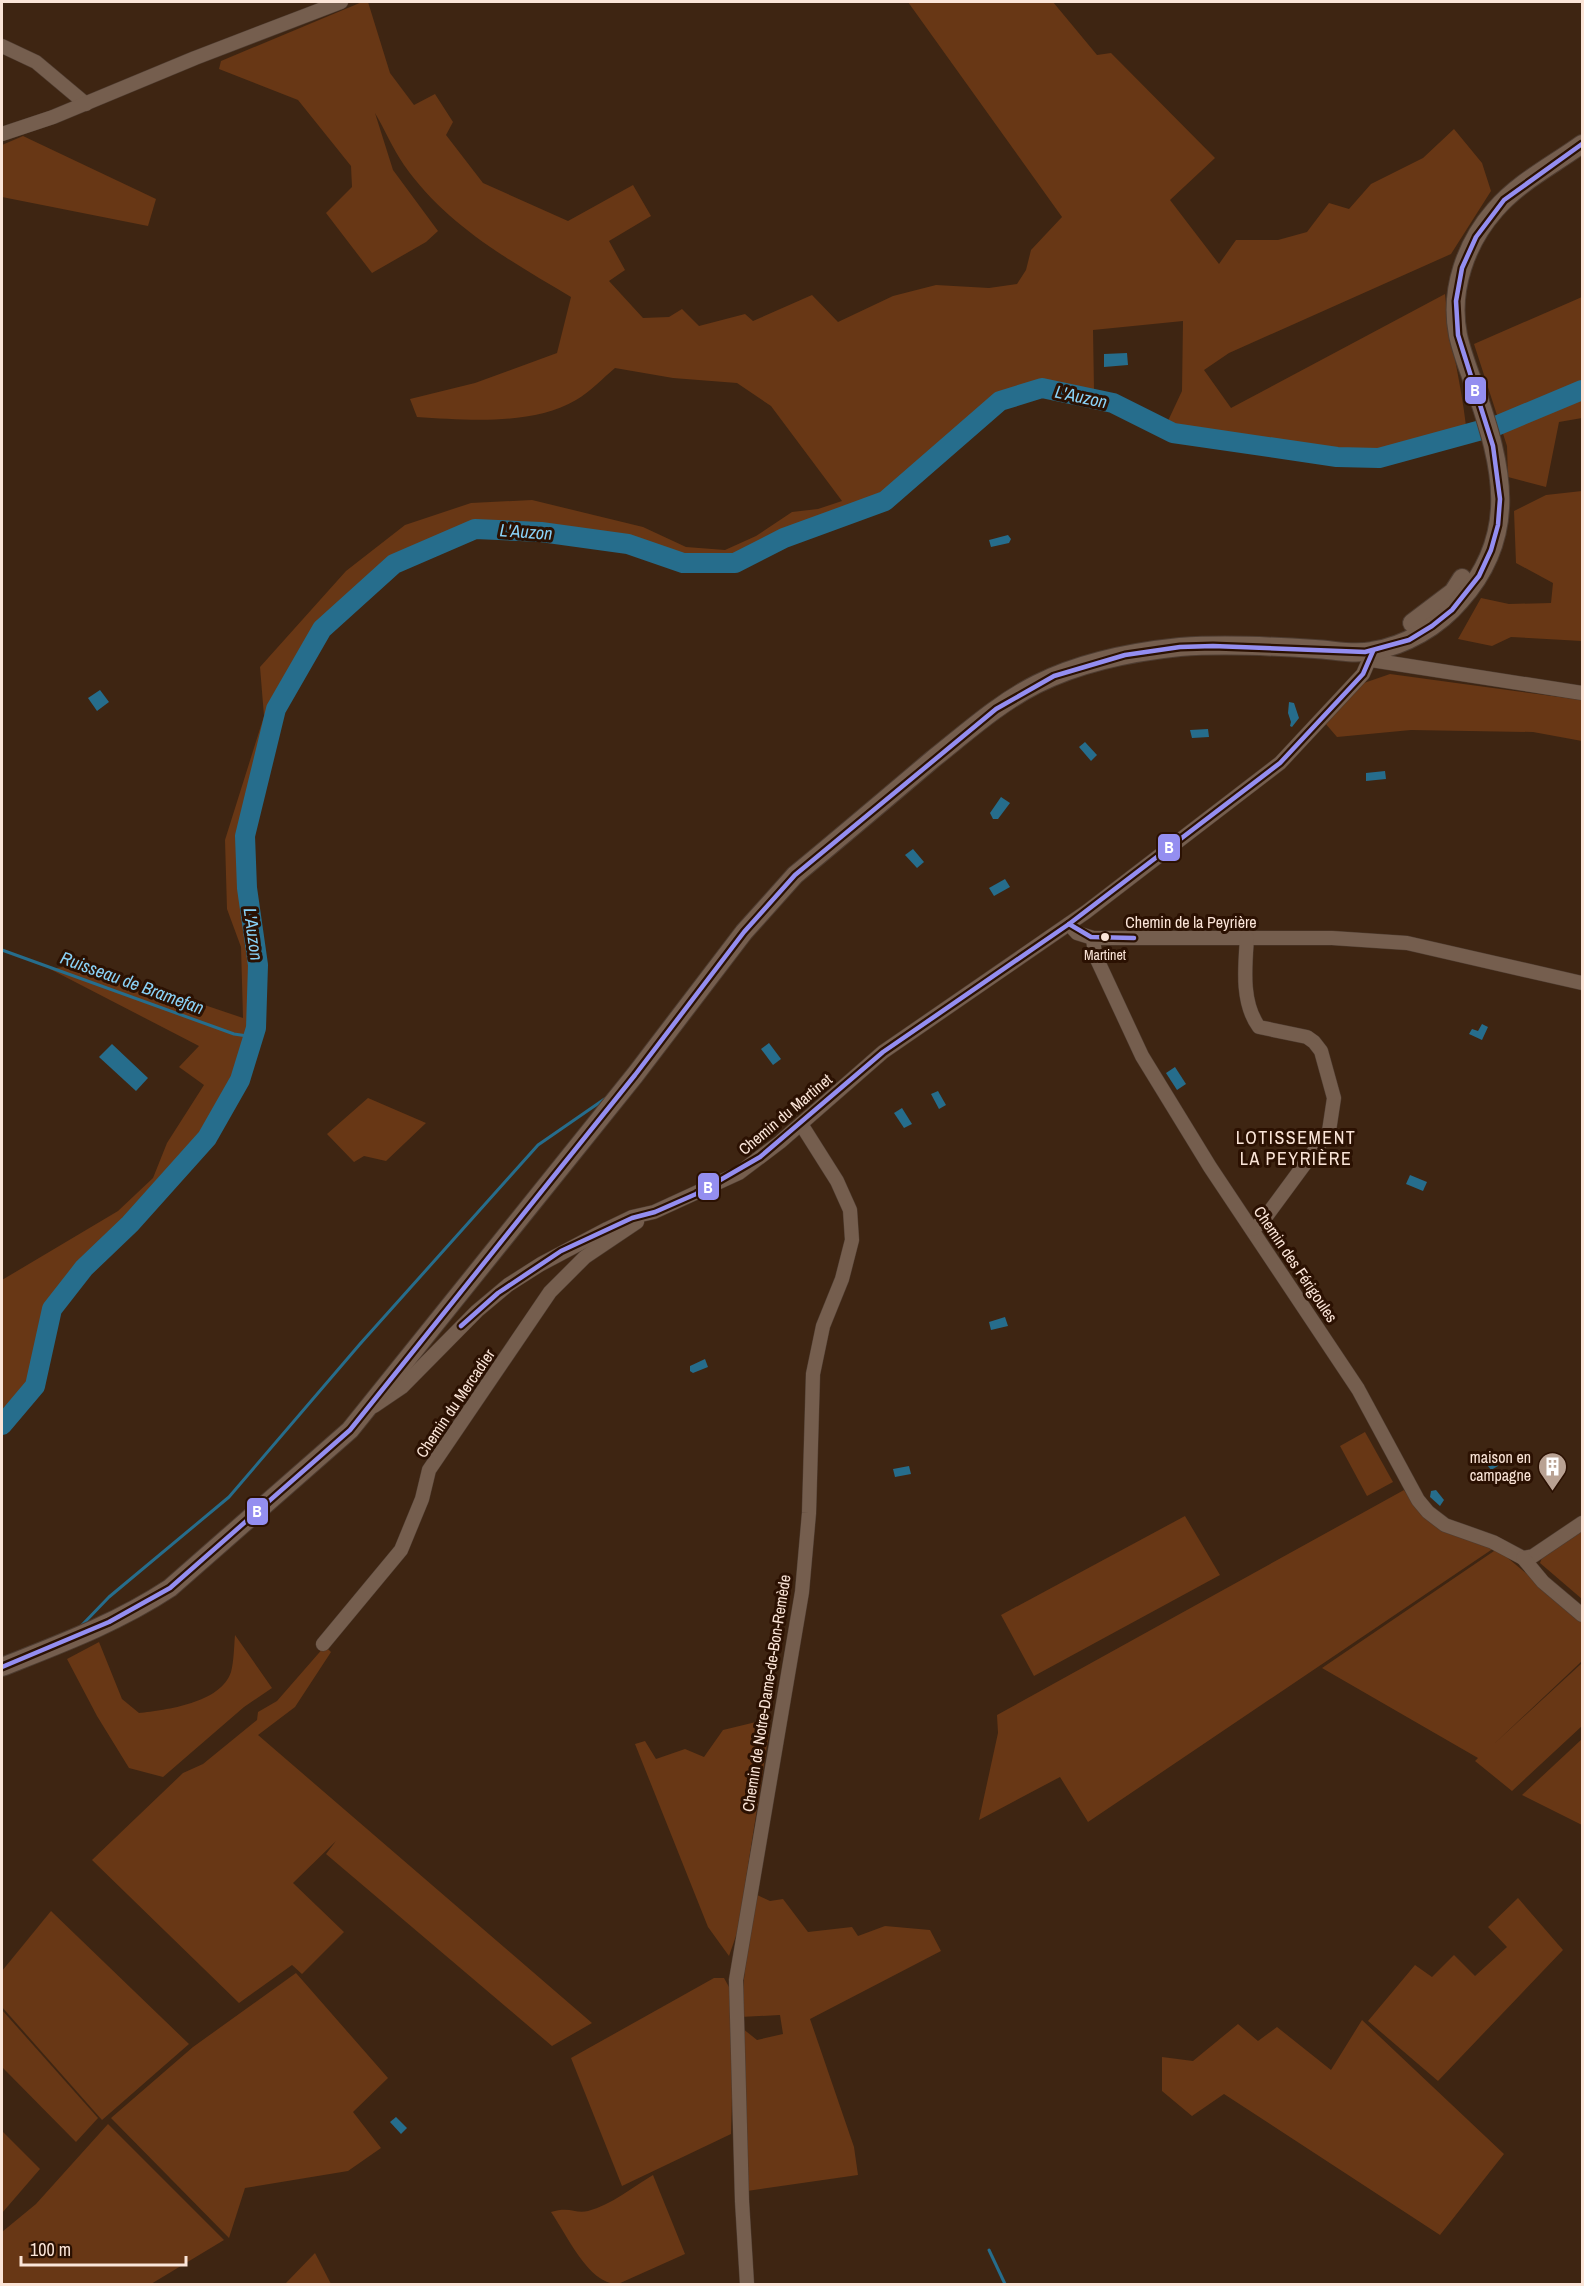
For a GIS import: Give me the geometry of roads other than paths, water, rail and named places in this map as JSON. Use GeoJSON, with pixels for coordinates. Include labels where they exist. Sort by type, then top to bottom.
{"type":"FeatureCollection","features":[{"type":"Feature","properties":{"kind":"main road"},"geometry":{"type":"LineString","coordinates":[[2,1667],[95,1630],[144,1605],[170,1588],[328,1451],[367,1411],[767,906],[795,875],[908,780],[1016,695],[1048,679],[1089,664],[1139,652],[1182,647],[1318,649],[1354,653],[1369,651],[1412,638],[1435,624],[1461,601],[1493,546],[1499,527],[1502,497],[1494,447],[1457,332],[1457,294],[1465,258],[1473,239],[1497,208],[1533,176],[1575,149]]}},
{"type":"Feature","properties":{"kind":"main road"},"geometry":{"type":"LineString","coordinates":[[1369,651],[1378,639],[1428,614],[1453,592],[1474,560],[1490,524],[1498,467]]}},
{"type":"Feature","properties":{"kind":"street"},"geometry":{"type":"LineString","coordinates":[[2,134],[86,104],[195,58],[341,2]]}},
{"type":"Feature","properties":{"kind":"street"},"geometry":{"type":"LineString","coordinates":[[2,46],[36,62],[86,104]]}},
{"type":"Feature","properties":{"kind":"street"},"geometry":{"type":"LineString","coordinates":[[1369,651],[1582,693]]}},
{"type":"Feature","properties":{"kind":"street","name":"Chemin de la Peyrière"},"geometry":{"type":"LineString","coordinates":[[1069,924],[1280,763],[1363,674],[1369,651]]}},
{"type":"Feature","properties":{"kind":"street"},"geometry":{"type":"LineString","coordinates":[[1069,924],[1077,933],[1093,938]]}},
{"type":"Feature","properties":{"kind":"street","name":"Chemin du Martinet"},"geometry":{"type":"LineString","coordinates":[[367,1411],[402,1387],[477,1311],[541,1263],[624,1221],[654,1212],[739,1173],[801,1124],[883,1052],[1069,924]]}},
{"type":"Feature","properties":{"kind":"street","name":"Chemin de la Peyrière"},"geometry":{"type":"LineString","coordinates":[[1093,938],[1332,938],[1407,943],[1582,983]]}},
{"type":"Feature","properties":{"kind":"street","name":"Chemin des Férigoules"},"geometry":{"type":"LineString","coordinates":[[1093,938],[1095,955],[1142,1056],[1210,1167],[1359,1389],[1405,1479],[1428,1512],[1445,1525],[1493,1542],[1523,1558],[1543,1582],[1582,1615]]}},
{"type":"Feature","properties":{"kind":"street"},"geometry":{"type":"LineString","coordinates":[[1247,938],[1247,1002],[1253,1019],[1259,1028],[1307,1037],[1314,1042],[1321,1051],[1334,1098],[1329,1131],[1262,1222],[1253,1229]]}},
{"type":"Feature","properties":{"kind":"street","name":"Chemin de Notre-Dame-de-Bon-Remède"},"geometry":{"type":"LineString","coordinates":[[747,2284],[742,2201],[736,1980],[802,1592],[809,1513],[813,1374],[824,1326],[843,1279],[852,1240],[850,1210],[837,1181],[801,1124]]}},
{"type":"Feature","properties":{"kind":"street","name":"Chemin du Mercadier"},"geometry":{"type":"LineString","coordinates":[[323,1644],[401,1550],[422,1499],[429,1470],[550,1292],[585,1257],[654,1212]]}},
{"type":"Feature","properties":{"kind":"street"},"geometry":{"type":"LineString","coordinates":[[1523,1558],[1533,1556],[1582,1523]]}},
{"type":"Feature","properties":{"kind":"water"},"geometry":{"type":"Polygon","coordinates":[[[1127,353],[1128,365],[1104,367],[1104,354],[1127,353]]]}},
{"type":"Feature","properties":{"kind":"water"},"geometry":{"type":"Polygon","coordinates":[[[1008,535],[1011,539],[1009,543],[991,547],[989,540],[1008,535]]]}},
{"type":"Feature","properties":{"kind":"water"},"geometry":{"type":"Polygon","coordinates":[[[100,690],[109,702],[97,711],[88,698],[100,690]]]}},
{"type":"Feature","properties":{"kind":"water"},"geometry":{"type":"Polygon","coordinates":[[[1289,702],[1294,703],[1299,718],[1292,727],[1288,713],[1289,702]]]}},
{"type":"Feature","properties":{"kind":"water"},"geometry":{"type":"Polygon","coordinates":[[[1208,729],[1209,737],[1192,738],[1190,730],[1208,729]]]}},
{"type":"Feature","properties":{"kind":"water"},"geometry":{"type":"Polygon","coordinates":[[[1085,742],[1097,755],[1091,761],[1079,747],[1085,742]]]}},
{"type":"Feature","properties":{"kind":"water"},"geometry":{"type":"Polygon","coordinates":[[[1385,771],[1386,779],[1366,781],[1366,773],[1385,771]]]}},
{"type":"Feature","properties":{"kind":"water"},"geometry":{"type":"Polygon","coordinates":[[[1001,797],[1010,803],[998,819],[993,819],[990,813],[1001,797]]]}},
{"type":"Feature","properties":{"kind":"water"},"geometry":{"type":"Polygon","coordinates":[[[913,849],[924,862],[917,868],[905,855],[913,849]]]}},
{"type":"Feature","properties":{"kind":"water"},"geometry":{"type":"Polygon","coordinates":[[[1005,879],[1010,887],[994,896],[989,888],[1005,879]]]}},
{"type":"Feature","properties":{"kind":"water"},"geometry":{"type":"Polygon","coordinates":[[[1482,1024],[1488,1027],[1482,1040],[1469,1034],[1472,1029],[1478,1031],[1482,1024]]]}},
{"type":"Feature","properties":{"kind":"water"},"geometry":{"type":"Polygon","coordinates":[[[769,1043],[781,1059],[773,1065],[761,1049],[769,1043]]]}},
{"type":"Feature","properties":{"kind":"water"},"geometry":{"type":"Polygon","coordinates":[[[112,1044],[148,1078],[136,1091],[99,1057],[112,1044]]]}},
{"type":"Feature","properties":{"kind":"water"},"geometry":{"type":"Polygon","coordinates":[[[1175,1067],[1186,1084],[1177,1090],[1166,1073],[1175,1067]]]}},
{"type":"Feature","properties":{"kind":"water"},"geometry":{"type":"Polygon","coordinates":[[[938,1091],[946,1105],[939,1109],[931,1094],[938,1091]]]}},
{"type":"Feature","properties":{"kind":"water"},"geometry":{"type":"Polygon","coordinates":[[[902,1108],[912,1124],[904,1128],[894,1113],[902,1108]]]}},
{"type":"Feature","properties":{"kind":"water"},"geometry":{"type":"Polygon","coordinates":[[[1410,1175],[1427,1182],[1423,1191],[1406,1184],[1410,1175]]]}},
{"type":"Feature","properties":{"kind":"water"},"geometry":{"type":"Polygon","coordinates":[[[1005,1317],[1008,1326],[991,1330],[989,1322],[1005,1317]]]}},
{"type":"Feature","properties":{"kind":"water"},"geometry":{"type":"Polygon","coordinates":[[[705,1359],[708,1367],[693,1373],[690,1371],[690,1366],[705,1359]]]}},
{"type":"Feature","properties":{"kind":"water"},"geometry":{"type":"Polygon","coordinates":[[[1487,1452],[1498,1466],[1491,1470],[1481,1457],[1487,1452]]]}},
{"type":"Feature","properties":{"kind":"water"},"geometry":{"type":"Polygon","coordinates":[[[909,1466],[911,1474],[895,1477],[893,1469],[909,1466]]]}},
{"type":"Feature","properties":{"kind":"water"},"geometry":{"type":"Polygon","coordinates":[[[1436,1490],[1444,1500],[1440,1506],[1430,1497],[1431,1491],[1436,1490]]]}},
{"type":"Feature","properties":{"kind":"water"},"geometry":{"type":"Polygon","coordinates":[[[396,2117],[407,2128],[401,2134],[390,2122],[396,2117]]]}},
{"type":"Feature","properties":{"kind":"waterway","name":"L'Auzon"},"geometry":{"type":"LineString","coordinates":[[2,1425],[35,1386],[52,1309],[84,1268],[130,1224],[207,1138],[240,1080],[256,1028],[258,965],[247,888],[245,836],[276,709],[322,629],[394,564],[475,529],[541,532],[628,544],[683,563],[735,563],[784,538],[885,501],[1000,401],[1042,388],[1113,403],[1173,433],[1337,457],[1379,458],[1496,426],[1582,390]]}},
{"type":"Feature","properties":{"kind":"waterway","name":"Ruisseau de Bramefan"},"geometry":{"type":"LineString","coordinates":[[2,950],[234,1034],[254,1037]]}},
{"type":"Feature","properties":{"kind":"waterway"},"geometry":{"type":"LineString","coordinates":[[82,1625],[109,1597],[229,1497],[360,1344],[538,1145],[606,1098]]}},
{"type":"Feature","properties":{"kind":"waterway"},"geometry":{"type":"LineString","coordinates":[[989,2250],[1005,2284]]}},
{"type":"Feature","properties":{"kind":"place","name":"Martinet"},"geometry":{"type":"Point","coordinates":[1105,937]}},
{"type":"Feature","properties":{"kind":"place","name":"maison en campagne"},"geometry":{"type":"Point","coordinates":[1552,1492]}},
{"type":"Feature","properties":{"kind":"district","name":"LOTISSEMENT LA PEYRIÈRE"},"geometry":{"type":"Point","coordinates":[1296,1148]}}]}
